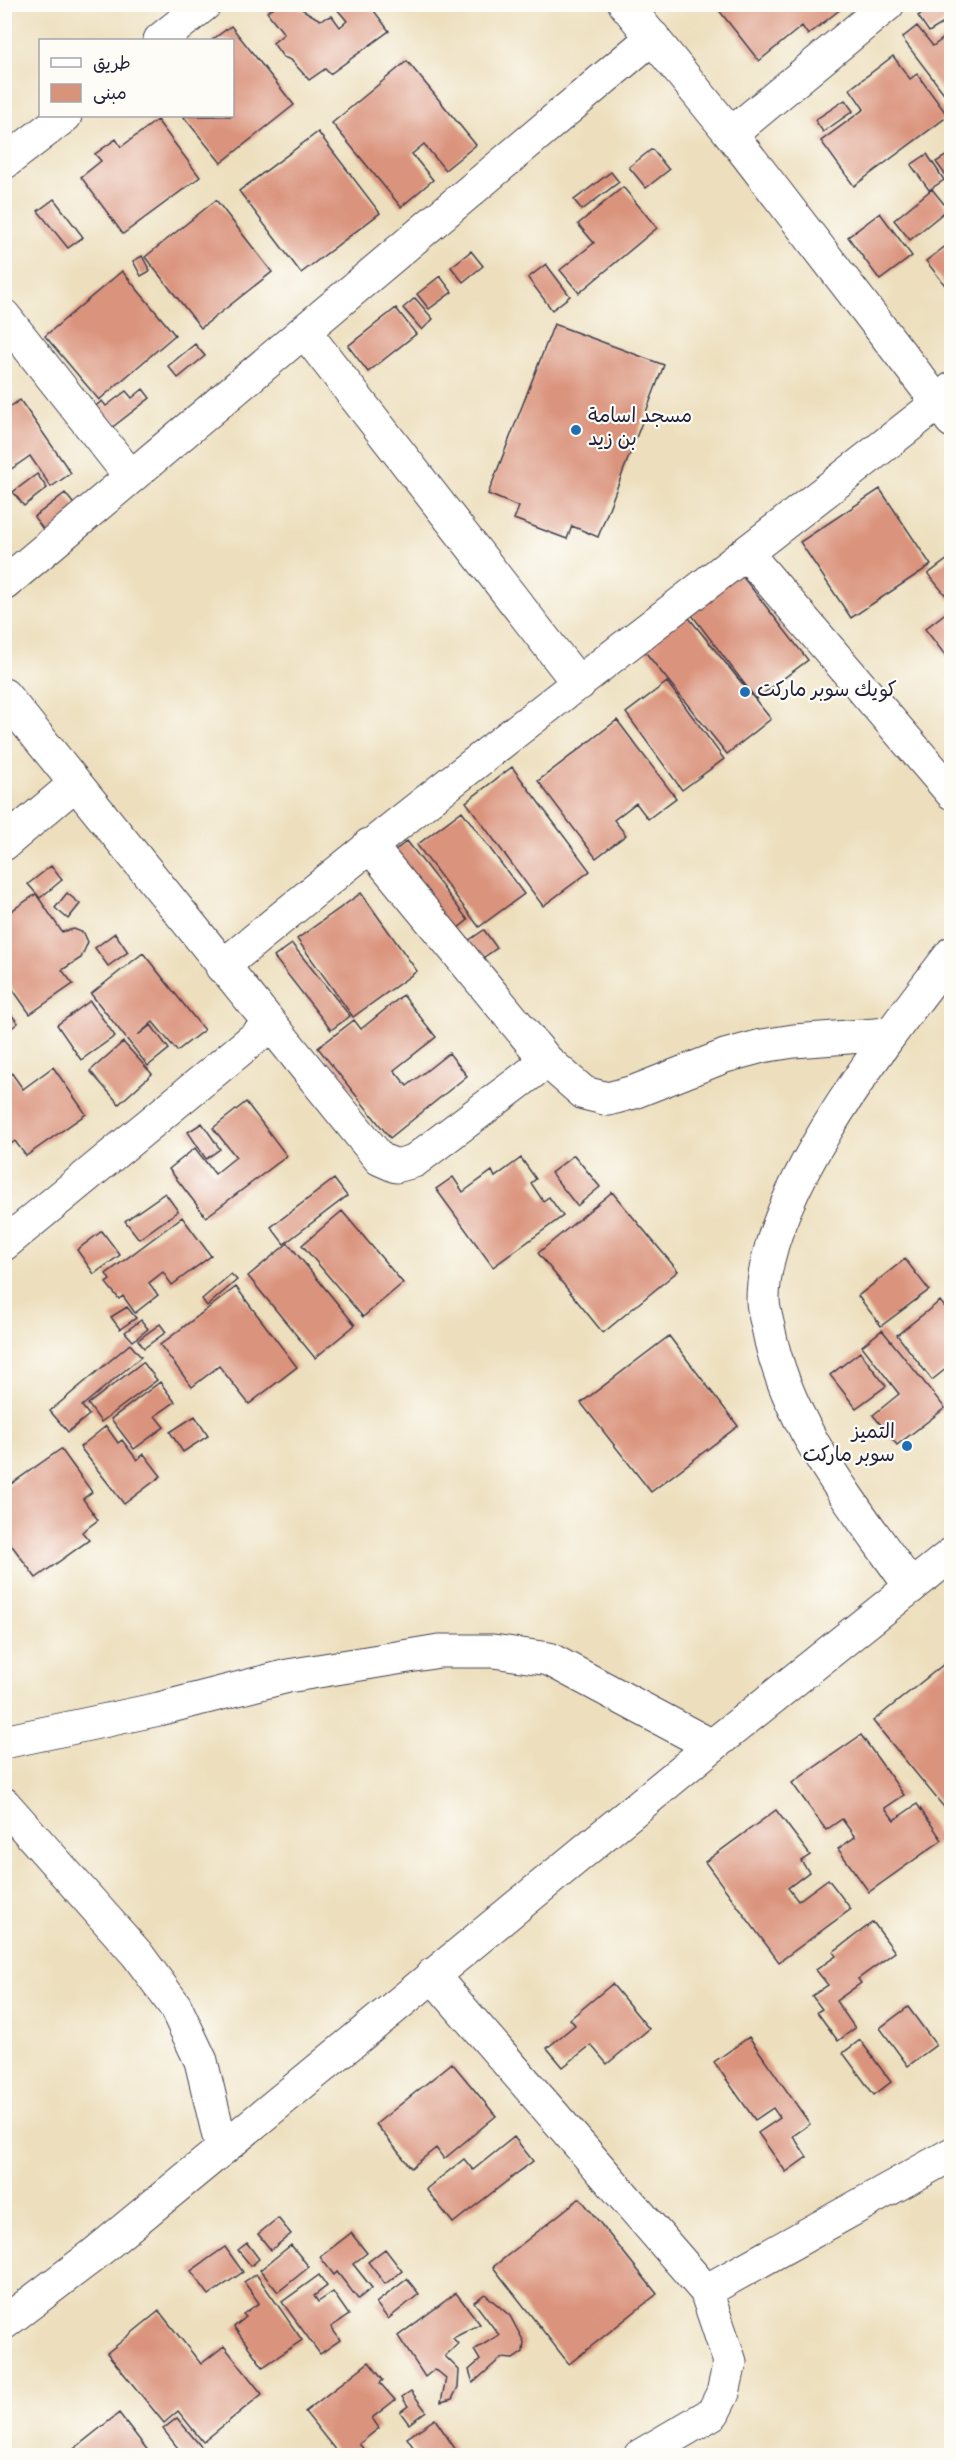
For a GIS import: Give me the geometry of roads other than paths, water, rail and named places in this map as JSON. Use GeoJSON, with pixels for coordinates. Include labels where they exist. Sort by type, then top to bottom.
{"type":"FeatureCollection","features":[{"type":"Feature","properties":{"kind":"street"},"geometry":{"type":"LineString","coordinates":[[161,39],[205,4]]}},
{"type":"Feature","properties":{"kind":"street"},"geometry":{"type":"LineString","coordinates":[[222,967],[369,845],[747,554],[947,404],[625,4]]}},
{"type":"Feature","properties":{"kind":"street"},"geometry":{"type":"LineString","coordinates":[[731,134],[888,4]]}},
{"type":"Feature","properties":{"kind":"street"},"geometry":{"type":"LineString","coordinates":[[4,584],[653,37]]}},
{"type":"Feature","properties":{"kind":"street"},"geometry":{"type":"LineString","coordinates":[[4,163],[64,117]]}},
{"type":"Feature","properties":{"kind":"street"},"geometry":{"type":"LineString","coordinates":[[4,316],[131,477]]}},
{"type":"Feature","properties":{"kind":"street"},"geometry":{"type":"LineString","coordinates":[[304,331],[579,684]]}},
{"type":"Feature","properties":{"kind":"street"},"geometry":{"type":"LineString","coordinates":[[747,554],[951,793]]}},
{"type":"Feature","properties":{"kind":"street"},"geometry":{"type":"LineString","coordinates":[[4,695],[222,967],[380,1159],[396,1166],[414,1161],[547,1061]]}},
{"type":"Feature","properties":{"kind":"street"},"geometry":{"type":"LineString","coordinates":[[4,844],[75,784]]}},
{"type":"Feature","properties":{"kind":"street"},"geometry":{"type":"LineString","coordinates":[[369,845],[547,1061],[584,1093],[608,1099],[634,1092],[725,1056],[762,1046],[794,1041],[889,1034]]}},
{"type":"Feature","properties":{"kind":"street"},"geometry":{"type":"LineString","coordinates":[[911,1587],[828,1468],[794,1405],[772,1351],[763,1300],[771,1241],[811,1156],[889,1034],[951,953]]}},
{"type":"Feature","properties":{"kind":"street"},"geometry":{"type":"LineString","coordinates":[[4,1244],[270,1026]]}},
{"type":"Feature","properties":{"kind":"street"},"geometry":{"type":"LineString","coordinates":[[4,2323],[91,2257],[712,1746],[951,1554]]}},
{"type":"Feature","properties":{"kind":"street"},"geometry":{"type":"LineString","coordinates":[[4,1742],[159,1709],[288,1676],[438,1651],[493,1651],[549,1659],[712,1746]]}},
{"type":"Feature","properties":{"kind":"street"},"geometry":{"type":"LineString","coordinates":[[4,1804],[137,1954],[175,2006],[201,2061],[222,2149]]}},
{"type":"Feature","properties":{"kind":"street"},"geometry":{"type":"LineString","coordinates":[[432,1975],[706,2291],[730,2362],[723,2393],[713,2413],[640,2456]]}},
{"type":"Feature","properties":{"kind":"street"},"geometry":{"type":"LineString","coordinates":[[706,2291],[951,2154]]}},
{"type":"Feature","properties":{"kind":"place","name":"مسجد اسامة بن زيد"},"geometry":{"type":"Point","coordinates":[576,430]}},
{"type":"Feature","properties":{"kind":"place","name":"كويك سوبر ماركت"},"geometry":{"type":"Point","coordinates":[745,692]}},
{"type":"Feature","properties":{"kind":"place","name":"التميز سوبر ماركت"},"geometry":{"type":"Point","coordinates":[907,1446]}}]}
